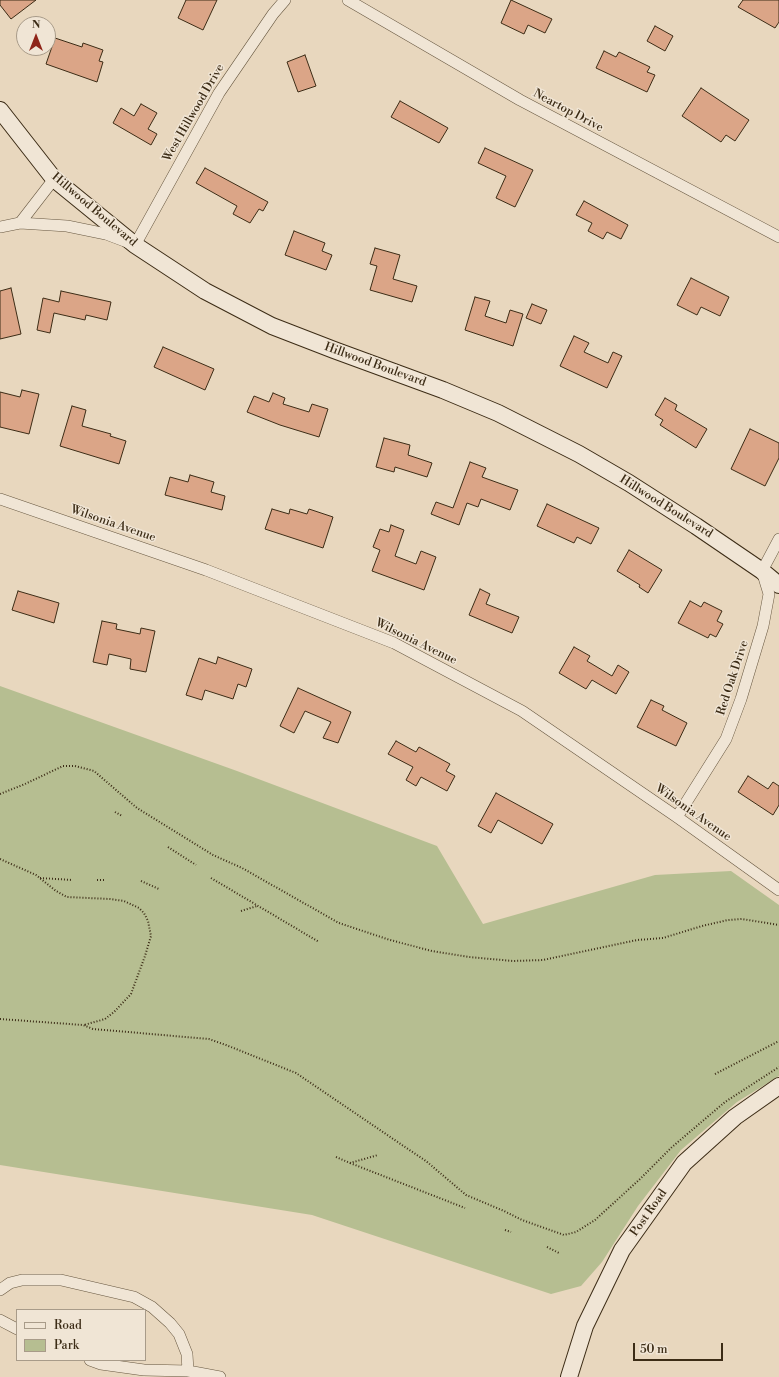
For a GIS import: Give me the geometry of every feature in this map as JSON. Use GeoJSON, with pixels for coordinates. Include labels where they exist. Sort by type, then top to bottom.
{"type":"FeatureCollection","features":[{"type":"Feature","properties":{"kind":"street","name":"West Hillwood Drive"},"geometry":{"type":"LineString","coordinates":[[134,245],[219,92],[273,14],[285,0]]}},
{"type":"Feature","properties":{"kind":"street","name":"Neartop Drive"},"geometry":{"type":"LineString","coordinates":[[348,0],[520,100],[779,237]]}},
{"type":"Feature","properties":{"kind":"street","name":"Hillwood Boulevard"},"geometry":{"type":"LineString","coordinates":[[0,110],[54,179],[134,245],[205,291],[272,326],[443,390],[498,413],[579,454],[629,482],[762,571],[779,585]]}},
{"type":"Feature","properties":{"kind":"street"},"geometry":{"type":"LineString","coordinates":[[20,222],[54,179]]}},
{"type":"Feature","properties":{"kind":"street"},"geometry":{"type":"LineString","coordinates":[[0,227],[20,222],[67,226],[106,234],[134,245]]}},
{"type":"Feature","properties":{"kind":"street","name":"Wilsonia Avenue"},"geometry":{"type":"LineString","coordinates":[[0,499],[206,570],[394,643],[522,711],[677,817],[779,890]]}},
{"type":"Feature","properties":{"kind":"street"},"geometry":{"type":"LineString","coordinates":[[762,571],[779,539]]}},
{"type":"Feature","properties":{"kind":"street","name":"Red Oak Drive"},"geometry":{"type":"LineString","coordinates":[[677,817],[726,739],[741,699],[763,626],[769,594],[762,571]]}},
{"type":"Feature","properties":{"kind":"street","name":"Post Road"},"geometry":{"type":"LineString","coordinates":[[570,1377],[585,1326],[622,1250],[675,1175],[684,1163],[735,1116],[779,1086]]}},
{"type":"Feature","properties":{"kind":"street"},"geometry":{"type":"LineString","coordinates":[[0,1290],[10,1283],[22,1280],[61,1280],[134,1297],[152,1307],[170,1323],[179,1334],[187,1354],[188,1370]]}},
{"type":"Feature","properties":{"kind":"street"},"geometry":{"type":"LineString","coordinates":[[0,1320],[16,1328]]}},
{"type":"Feature","properties":{"kind":"street"},"geometry":{"type":"LineString","coordinates":[[93,1361],[101,1364],[144,1370],[188,1370],[220,1377]]}},
{"type":"Feature","properties":{"kind":"path"},"geometry":{"type":"LineString","coordinates":[[0,794],[63,766],[75,766],[94,771],[137,808],[213,854],[242,868],[338,923],[390,940],[432,951],[469,957],[513,961],[543,960],[637,940],[664,938],[702,926],[728,920],[742,918],[779,925]]}},
{"type":"Feature","properties":{"kind":"path"},"geometry":{"type":"LineString","coordinates":[[116,812],[122,816]]}},
{"type":"Feature","properties":{"kind":"path"},"geometry":{"type":"LineString","coordinates":[[168,847],[196,865]]}},
{"type":"Feature","properties":{"kind":"path"},"geometry":{"type":"LineString","coordinates":[[0,859],[39,878],[56,891],[67,897],[110,899],[133,904],[144,913],[148,921],[151,936],[131,994],[105,1019],[83,1025]]}},
{"type":"Feature","properties":{"kind":"path"},"geometry":{"type":"LineString","coordinates":[[39,878],[72,880]]}},
{"type":"Feature","properties":{"kind":"path"},"geometry":{"type":"LineString","coordinates":[[211,878],[319,942]]}},
{"type":"Feature","properties":{"kind":"path"},"geometry":{"type":"LineString","coordinates":[[97,880],[106,880]]}},
{"type":"Feature","properties":{"kind":"path"},"geometry":{"type":"LineString","coordinates":[[141,881],[159,889]]}},
{"type":"Feature","properties":{"kind":"path"},"geometry":{"type":"LineString","coordinates":[[241,911],[258,906]]}},
{"type":"Feature","properties":{"kind":"path"},"geometry":{"type":"LineString","coordinates":[[0,1020],[83,1025],[93,1029],[209,1039],[296,1074],[426,1161],[466,1196],[522,1220],[564,1235],[576,1232],[595,1220],[640,1179],[672,1147],[725,1102],[779,1067]]}},
{"type":"Feature","properties":{"kind":"path"},"geometry":{"type":"LineString","coordinates":[[715,1074],[779,1041]]}},
{"type":"Feature","properties":{"kind":"path"},"geometry":{"type":"LineString","coordinates":[[350,1163],[378,1155]]}},
{"type":"Feature","properties":{"kind":"path"},"geometry":{"type":"LineString","coordinates":[[336,1157],[465,1208]]}},
{"type":"Feature","properties":{"kind":"path"},"geometry":{"type":"LineString","coordinates":[[505,1230],[511,1232]]}},
{"type":"Feature","properties":{"kind":"path"},"geometry":{"type":"LineString","coordinates":[[547,1247],[559,1253]]}},
{"type":"Feature","properties":{"kind":"green space"},"geometry":{"type":"Polygon","coordinates":[[[0,686],[237,771],[437,846],[483,924],[655,875],[731,871],[779,905],[779,1076],[737,1102],[681,1150],[638,1206],[602,1262],[581,1286],[551,1294],[312,1215],[0,1165],[0,686]]]}},
{"type":"Feature","properties":{"kind":"building"},"geometry":{"type":"Polygon","coordinates":[[[0,0],[36,0],[11,19],[0,5],[0,0]]]}},
{"type":"Feature","properties":{"kind":"building"},"geometry":{"type":"Polygon","coordinates":[[[186,0],[217,0],[203,30],[178,18],[186,0]]]}},
{"type":"Feature","properties":{"kind":"building"},"geometry":{"type":"Polygon","coordinates":[[[511,0],[552,19],[545,33],[528,25],[524,34],[501,23],[511,0]]]}},
{"type":"Feature","properties":{"kind":"building"},"geometry":{"type":"Polygon","coordinates":[[[743,0],[779,0],[779,22],[775,28],[738,7],[743,0]]]}},
{"type":"Feature","properties":{"kind":"building"},"geometry":{"type":"Polygon","coordinates":[[[655,26],[673,36],[665,51],[647,41],[655,26]]]}},
{"type":"Feature","properties":{"kind":"building"},"geometry":{"type":"Polygon","coordinates":[[[56,38],[82,47],[83,43],[103,50],[99,61],[103,62],[97,82],[46,64],[49,56],[56,56],[56,38]]]}},
{"type":"Feature","properties":{"kind":"building"},"geometry":{"type":"Polygon","coordinates":[[[604,51],[616,57],[619,52],[650,67],[647,72],[655,75],[647,92],[596,68],[604,51]]]}},
{"type":"Feature","properties":{"kind":"building"},"geometry":{"type":"Polygon","coordinates":[[[305,55],[316,86],[298,92],[287,62],[305,55]]]}},
{"type":"Feature","properties":{"kind":"building"},"geometry":{"type":"Polygon","coordinates":[[[701,88],[749,120],[735,141],[726,135],[721,142],[682,116],[701,88]]]}},
{"type":"Feature","properties":{"kind":"building"},"geometry":{"type":"Polygon","coordinates":[[[400,101],[448,128],[439,143],[391,117],[400,101]]]}},
{"type":"Feature","properties":{"kind":"building"},"geometry":{"type":"Polygon","coordinates":[[[141,104],[157,113],[148,129],[157,134],[151,145],[113,123],[121,108],[134,116],[141,104]]]}},
{"type":"Feature","properties":{"kind":"building"},"geometry":{"type":"Polygon","coordinates":[[[485,148],[533,170],[515,207],[496,198],[506,176],[478,163],[485,148]]]}},
{"type":"Feature","properties":{"kind":"building"},"geometry":{"type":"Polygon","coordinates":[[[205,168],[268,202],[263,211],[259,209],[250,223],[233,214],[237,206],[196,183],[205,168]]]}},
{"type":"Feature","properties":{"kind":"building"},"geometry":{"type":"Polygon","coordinates":[[[584,201],[628,225],[621,239],[607,232],[603,239],[588,231],[592,223],[576,215],[584,201]]]}},
{"type":"Feature","properties":{"kind":"building"},"geometry":{"type":"Polygon","coordinates":[[[294,231],[325,243],[322,251],[332,255],[326,270],[285,255],[294,231]]]}},
{"type":"Feature","properties":{"kind":"building"},"geometry":{"type":"Polygon","coordinates":[[[375,248],[400,255],[393,279],[417,286],[412,302],[370,290],[377,266],[370,264],[375,248]]]}},
{"type":"Feature","properties":{"kind":"building"},"geometry":{"type":"Polygon","coordinates":[[[691,278],[729,297],[720,316],[701,307],[697,315],[677,305],[691,278]]]}},
{"type":"Feature","properties":{"kind":"building"},"geometry":{"type":"Polygon","coordinates":[[[11,288],[21,334],[0,339],[0,291],[11,288]]]}},
{"type":"Feature","properties":{"kind":"building"},"geometry":{"type":"Polygon","coordinates":[[[61,291],[111,302],[107,320],[86,315],[85,320],[54,313],[50,333],[37,330],[43,298],[59,302],[61,291]]]}},
{"type":"Feature","properties":{"kind":"building"},"geometry":{"type":"Polygon","coordinates":[[[475,297],[490,301],[485,316],[506,323],[510,310],[523,314],[513,346],[465,330],[475,297]]]}},
{"type":"Feature","properties":{"kind":"building"},"geometry":{"type":"Polygon","coordinates":[[[532,304],[547,310],[541,324],[526,318],[532,304]]]}},
{"type":"Feature","properties":{"kind":"building"},"geometry":{"type":"Polygon","coordinates":[[[574,336],[589,343],[584,352],[608,363],[613,352],[622,356],[607,388],[560,366],[574,336]]]}},
{"type":"Feature","properties":{"kind":"building"},"geometry":{"type":"Polygon","coordinates":[[[163,347],[214,369],[205,390],[154,367],[163,347]]]}},
{"type":"Feature","properties":{"kind":"building"},"geometry":{"type":"Polygon","coordinates":[[[22,390],[39,394],[29,434],[0,427],[0,392],[20,397],[22,390]]]}},
{"type":"Feature","properties":{"kind":"building"},"geometry":{"type":"Polygon","coordinates":[[[273,393],[285,398],[283,404],[309,412],[312,404],[328,409],[319,437],[280,425],[247,412],[254,396],[269,402],[273,393]]]}},
{"type":"Feature","properties":{"kind":"building"},"geometry":{"type":"Polygon","coordinates":[[[665,398],[677,405],[675,410],[707,429],[696,448],[660,425],[663,420],[655,415],[665,398]]]}},
{"type":"Feature","properties":{"kind":"building"},"geometry":{"type":"Polygon","coordinates":[[[72,406],[86,410],[82,426],[111,434],[110,436],[126,441],[119,464],[60,446],[72,406]]]}},
{"type":"Feature","properties":{"kind":"building"},"geometry":{"type":"Polygon","coordinates":[[[750,429],[779,443],[779,458],[765,486],[731,469],[750,429]]]}},
{"type":"Feature","properties":{"kind":"building"},"geometry":{"type":"Polygon","coordinates":[[[384,438],[410,445],[408,455],[432,463],[427,477],[395,467],[394,472],[376,467],[384,438]]]}},
{"type":"Feature","properties":{"kind":"building"},"geometry":{"type":"Polygon","coordinates":[[[470,462],[486,468],[482,477],[518,490],[510,510],[481,499],[478,507],[467,503],[459,525],[431,514],[436,502],[453,508],[470,462]]]}},
{"type":"Feature","properties":{"kind":"building"},"geometry":{"type":"Polygon","coordinates":[[[190,475],[214,482],[211,492],[225,496],[222,510],[165,495],[170,477],[188,482],[190,475]]]}},
{"type":"Feature","properties":{"kind":"building"},"geometry":{"type":"Polygon","coordinates":[[[547,504],[599,528],[591,544],[577,537],[574,543],[537,526],[547,504]]]}},
{"type":"Feature","properties":{"kind":"building"},"geometry":{"type":"Polygon","coordinates":[[[272,509],[289,514],[290,509],[307,514],[309,509],[333,517],[323,548],[265,529],[272,509]]]}},
{"type":"Feature","properties":{"kind":"building"},"geometry":{"type":"Polygon","coordinates":[[[391,525],[404,530],[395,556],[416,564],[421,551],[436,557],[424,590],[372,571],[380,550],[373,547],[380,529],[389,532],[391,525]]]}},
{"type":"Feature","properties":{"kind":"building"},"geometry":{"type":"Polygon","coordinates":[[[629,550],[662,570],[648,593],[639,587],[640,585],[617,571],[629,550]]]}},
{"type":"Feature","properties":{"kind":"building"},"geometry":{"type":"Polygon","coordinates":[[[480,589],[490,594],[486,604],[519,617],[512,633],[469,615],[480,589]]]}},
{"type":"Feature","properties":{"kind":"building"},"geometry":{"type":"Polygon","coordinates":[[[18,591],[59,603],[54,623],[12,610],[18,591]]]}},
{"type":"Feature","properties":{"kind":"building"},"geometry":{"type":"Polygon","coordinates":[[[690,601],[701,607],[704,602],[722,611],[717,621],[723,624],[716,637],[710,634],[708,638],[678,623],[690,601]]]}},
{"type":"Feature","properties":{"kind":"building"},"geometry":{"type":"Polygon","coordinates":[[[102,621],[117,624],[116,629],[140,634],[141,628],[155,631],[146,672],[130,669],[131,659],[109,654],[107,665],[93,662],[102,621]]]}},
{"type":"Feature","properties":{"kind":"building"},"geometry":{"type":"Polygon","coordinates":[[[574,647],[590,656],[587,661],[612,676],[618,665],[629,672],[616,694],[592,680],[586,689],[559,673],[574,647]]]}},
{"type":"Feature","properties":{"kind":"building"},"geometry":{"type":"Polygon","coordinates":[[[218,657],[252,669],[246,687],[238,684],[233,699],[205,690],[202,700],[186,695],[199,658],[216,664],[218,657]]]}},
{"type":"Feature","properties":{"kind":"building"},"geometry":{"type":"Polygon","coordinates":[[[298,688],[351,712],[338,743],[323,738],[331,722],[305,711],[294,733],[280,726],[298,688]]]}},
{"type":"Feature","properties":{"kind":"building"},"geometry":{"type":"Polygon","coordinates":[[[651,700],[664,706],[662,710],[687,723],[676,746],[637,727],[651,700]]]}},
{"type":"Feature","properties":{"kind":"building"},"geometry":{"type":"Polygon","coordinates":[[[396,741],[416,752],[419,747],[450,764],[446,771],[455,776],[447,791],[421,777],[416,786],[406,780],[413,767],[388,754],[396,741]]]}},
{"type":"Feature","properties":{"kind":"building"},"geometry":{"type":"Polygon","coordinates":[[[748,776],[768,789],[773,782],[779,786],[779,805],[773,815],[738,792],[748,776]]]}},
{"type":"Feature","properties":{"kind":"building"},"geometry":{"type":"Polygon","coordinates":[[[496,793],[553,824],[542,844],[498,820],[491,833],[478,826],[496,793]]]}}]}
